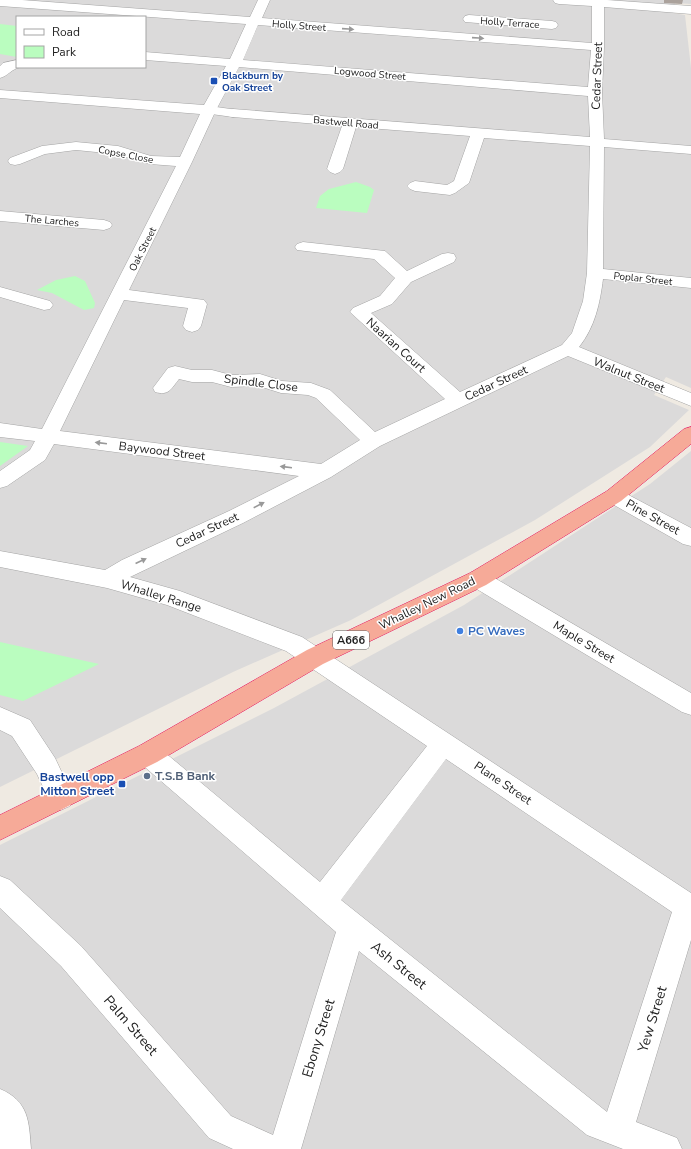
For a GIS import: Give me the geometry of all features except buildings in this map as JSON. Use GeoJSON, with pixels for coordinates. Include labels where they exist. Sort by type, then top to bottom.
{"type":"FeatureCollection","features":[{"type":"Feature","properties":{"kind":"highway","name":"Whalley New Road"},"geometry":{"type":"LineString","coordinates":[[0,828],[148,754],[315,657],[478,579],[614,496],[691,434]]}},
{"type":"Feature","properties":{"kind":"street","name":"Oak Street"},"geometry":{"type":"LineString","coordinates":[[0,481],[38,455],[185,162],[209,110],[235,62],[264,0]]}},
{"type":"Feature","properties":{"kind":"street"},"geometry":{"type":"LineString","coordinates":[[559,0],[598,1],[691,10]]}},
{"type":"Feature","properties":{"kind":"street","name":"Cedar Street"},"geometry":{"type":"LineString","coordinates":[[107,580],[130,566],[236,517],[324,472],[373,441],[568,349],[580,334],[592,301],[595,273],[595,92],[598,47],[598,1]]}},
{"type":"Feature","properties":{"kind":"street","name":"Holly Street"},"geometry":{"type":"LineString","coordinates":[[0,2],[66,4],[254,22],[598,47]]}},
{"type":"Feature","properties":{"kind":"street","name":"Holly Terrace"},"geometry":{"type":"LineString","coordinates":[[469,19],[552,20],[553,44]]}},
{"type":"Feature","properties":{"kind":"street","name":"Logwood Street"},"geometry":{"type":"LineString","coordinates":[[146,56],[595,92]]}},
{"type":"Feature","properties":{"kind":"street"},"geometry":{"type":"LineString","coordinates":[[0,74],[8,66],[16,64]]}},
{"type":"Feature","properties":{"kind":"street","name":"Bastwell Road"},"geometry":{"type":"LineString","coordinates":[[0,94],[691,150]]}},
{"type":"Feature","properties":{"kind":"street"},"geometry":{"type":"LineString","coordinates":[[335,170],[350,122]]}},
{"type":"Feature","properties":{"kind":"street"},"geometry":{"type":"LineString","coordinates":[[415,186],[450,190],[461,183],[478,133]]}},
{"type":"Feature","properties":{"kind":"street","name":"Copse Close"},"geometry":{"type":"LineString","coordinates":[[15,161],[42,146],[76,146],[118,150],[150,160],[185,162]]}},
{"type":"Feature","properties":{"kind":"street","name":"The Larches"},"geometry":{"type":"LineString","coordinates":[[0,216],[104,225]]}},
{"type":"Feature","properties":{"kind":"street"},"geometry":{"type":"LineString","coordinates":[[303,247],[379,255],[405,278]]}},
{"type":"Feature","properties":{"kind":"street","name":"Naarian Court"},"geometry":{"type":"LineString","coordinates":[[448,258],[405,278],[386,300],[359,312],[458,401]]}},
{"type":"Feature","properties":{"kind":"street","name":"Poplar Street"},"geometry":{"type":"LineString","coordinates":[[595,273],[691,283]]}},
{"type":"Feature","properties":{"kind":"street"},"geometry":{"type":"LineString","coordinates":[[0,292],[44,305]]}},
{"type":"Feature","properties":{"kind":"street"},"geometry":{"type":"LineString","coordinates":[[119,294],[198,304],[192,326]]}},
{"type":"Feature","properties":{"kind":"street","name":"Walnut Street"},"geometry":{"type":"LineString","coordinates":[[568,349],[691,400]]}},
{"type":"Feature","properties":{"kind":"street","name":"Spindle Close"},"geometry":{"type":"LineString","coordinates":[[162,388],[175,372],[192,376],[212,376],[231,381],[260,380],[281,387],[311,389],[323,394],[373,441]]}},
{"type":"Feature","properties":{"kind":"street","name":"Baywood Street"},"geometry":{"type":"LineString","coordinates":[[0,430],[324,472]]}},
{"type":"Feature","properties":{"kind":"street","name":"Pine Street"},"geometry":{"type":"LineString","coordinates":[[614,496],[691,538]]}},
{"type":"Feature","properties":{"kind":"street","name":"Whalley Range"},"geometry":{"type":"LineString","coordinates":[[0,559],[107,580],[172,597],[294,644],[315,657]]}},
{"type":"Feature","properties":{"kind":"street","name":"Maple Street"},"geometry":{"type":"LineString","coordinates":[[478,579],[691,705]]}},
{"type":"Feature","properties":{"kind":"street","name":"Plane Street"},"geometry":{"type":"LineString","coordinates":[[315,657],[689,908]]}},
{"type":"Feature","properties":{"kind":"street"},"geometry":{"type":"LineString","coordinates":[[0,718],[21,728],[46,766],[61,798]]}},
{"type":"Feature","properties":{"kind":"street"},"geometry":{"type":"LineString","coordinates":[[322,902],[444,743]]}},
{"type":"Feature","properties":{"kind":"street","name":"Ash Street"},"geometry":{"type":"LineString","coordinates":[[148,754],[322,902],[598,1124],[666,1149]]}},
{"type":"Feature","properties":{"kind":"street","name":"Palm Street"},"geometry":{"type":"LineString","coordinates":[[0,889],[71,956],[220,1127],[269,1149]]}},
{"type":"Feature","properties":{"kind":"street","name":"Yew Street"},"geometry":{"type":"LineString","coordinates":[[617,1131],[689,908]]}},
{"type":"Feature","properties":{"kind":"street","name":"Ebony Street"},"geometry":{"type":"LineString","coordinates":[[285,1149],[352,926]]}},
{"type":"Feature","properties":{"kind":"street"},"geometry":{"type":"LineString","coordinates":[[0,1105],[13,1120],[15,1149]]}},
{"type":"Feature","properties":{"kind":"shaded area"},"geometry":{"type":"Polygon","coordinates":[[[0,0],[691,0],[691,4],[675,3],[673,13],[685,15],[691,68],[691,388],[666,377],[654,395],[689,410],[650,447],[535,520],[351,620],[233,672],[0,787],[0,0]]]}},
{"type":"Feature","properties":{"kind":"shaded area"},"geometry":{"type":"Polygon","coordinates":[[[691,451],[691,1149],[0,1149],[0,845],[274,708],[464,605],[650,484],[691,451]]]}},
{"type":"Feature","properties":{"kind":"green space"},"geometry":{"type":"Polygon","coordinates":[[[0,24],[16,26],[16,57],[0,54],[0,24]]]}},
{"type":"Feature","properties":{"kind":"green space"},"geometry":{"type":"Polygon","coordinates":[[[356,182],[374,190],[367,213],[316,208],[320,196],[329,189],[356,182]]]}},
{"type":"Feature","properties":{"kind":"green space"},"geometry":{"type":"Polygon","coordinates":[[[75,276],[85,281],[95,303],[94,308],[84,310],[52,293],[37,290],[56,280],[75,276]]]}},
{"type":"Feature","properties":{"kind":"green space"},"geometry":{"type":"Polygon","coordinates":[[[0,442],[28,446],[0,466],[0,442]]]}},
{"type":"Feature","properties":{"kind":"green space"},"geometry":{"type":"Polygon","coordinates":[[[0,642],[99,664],[23,701],[0,695],[0,642]]]}},
{"type":"Feature","properties":{"kind":"place","name":"Blackburn by Oak Street"},"geometry":{"type":"Point","coordinates":[214,81]}},
{"type":"Feature","properties":{"kind":"place","name":"PC Waves"},"geometry":{"type":"Point","coordinates":[460,631]}},
{"type":"Feature","properties":{"kind":"place","name":"T.S.B Bank"},"geometry":{"type":"Point","coordinates":[147,776]}},
{"type":"Feature","properties":{"kind":"place","name":"Bastwell opp Mitton Street"},"geometry":{"type":"Point","coordinates":[122,784]}}]}
